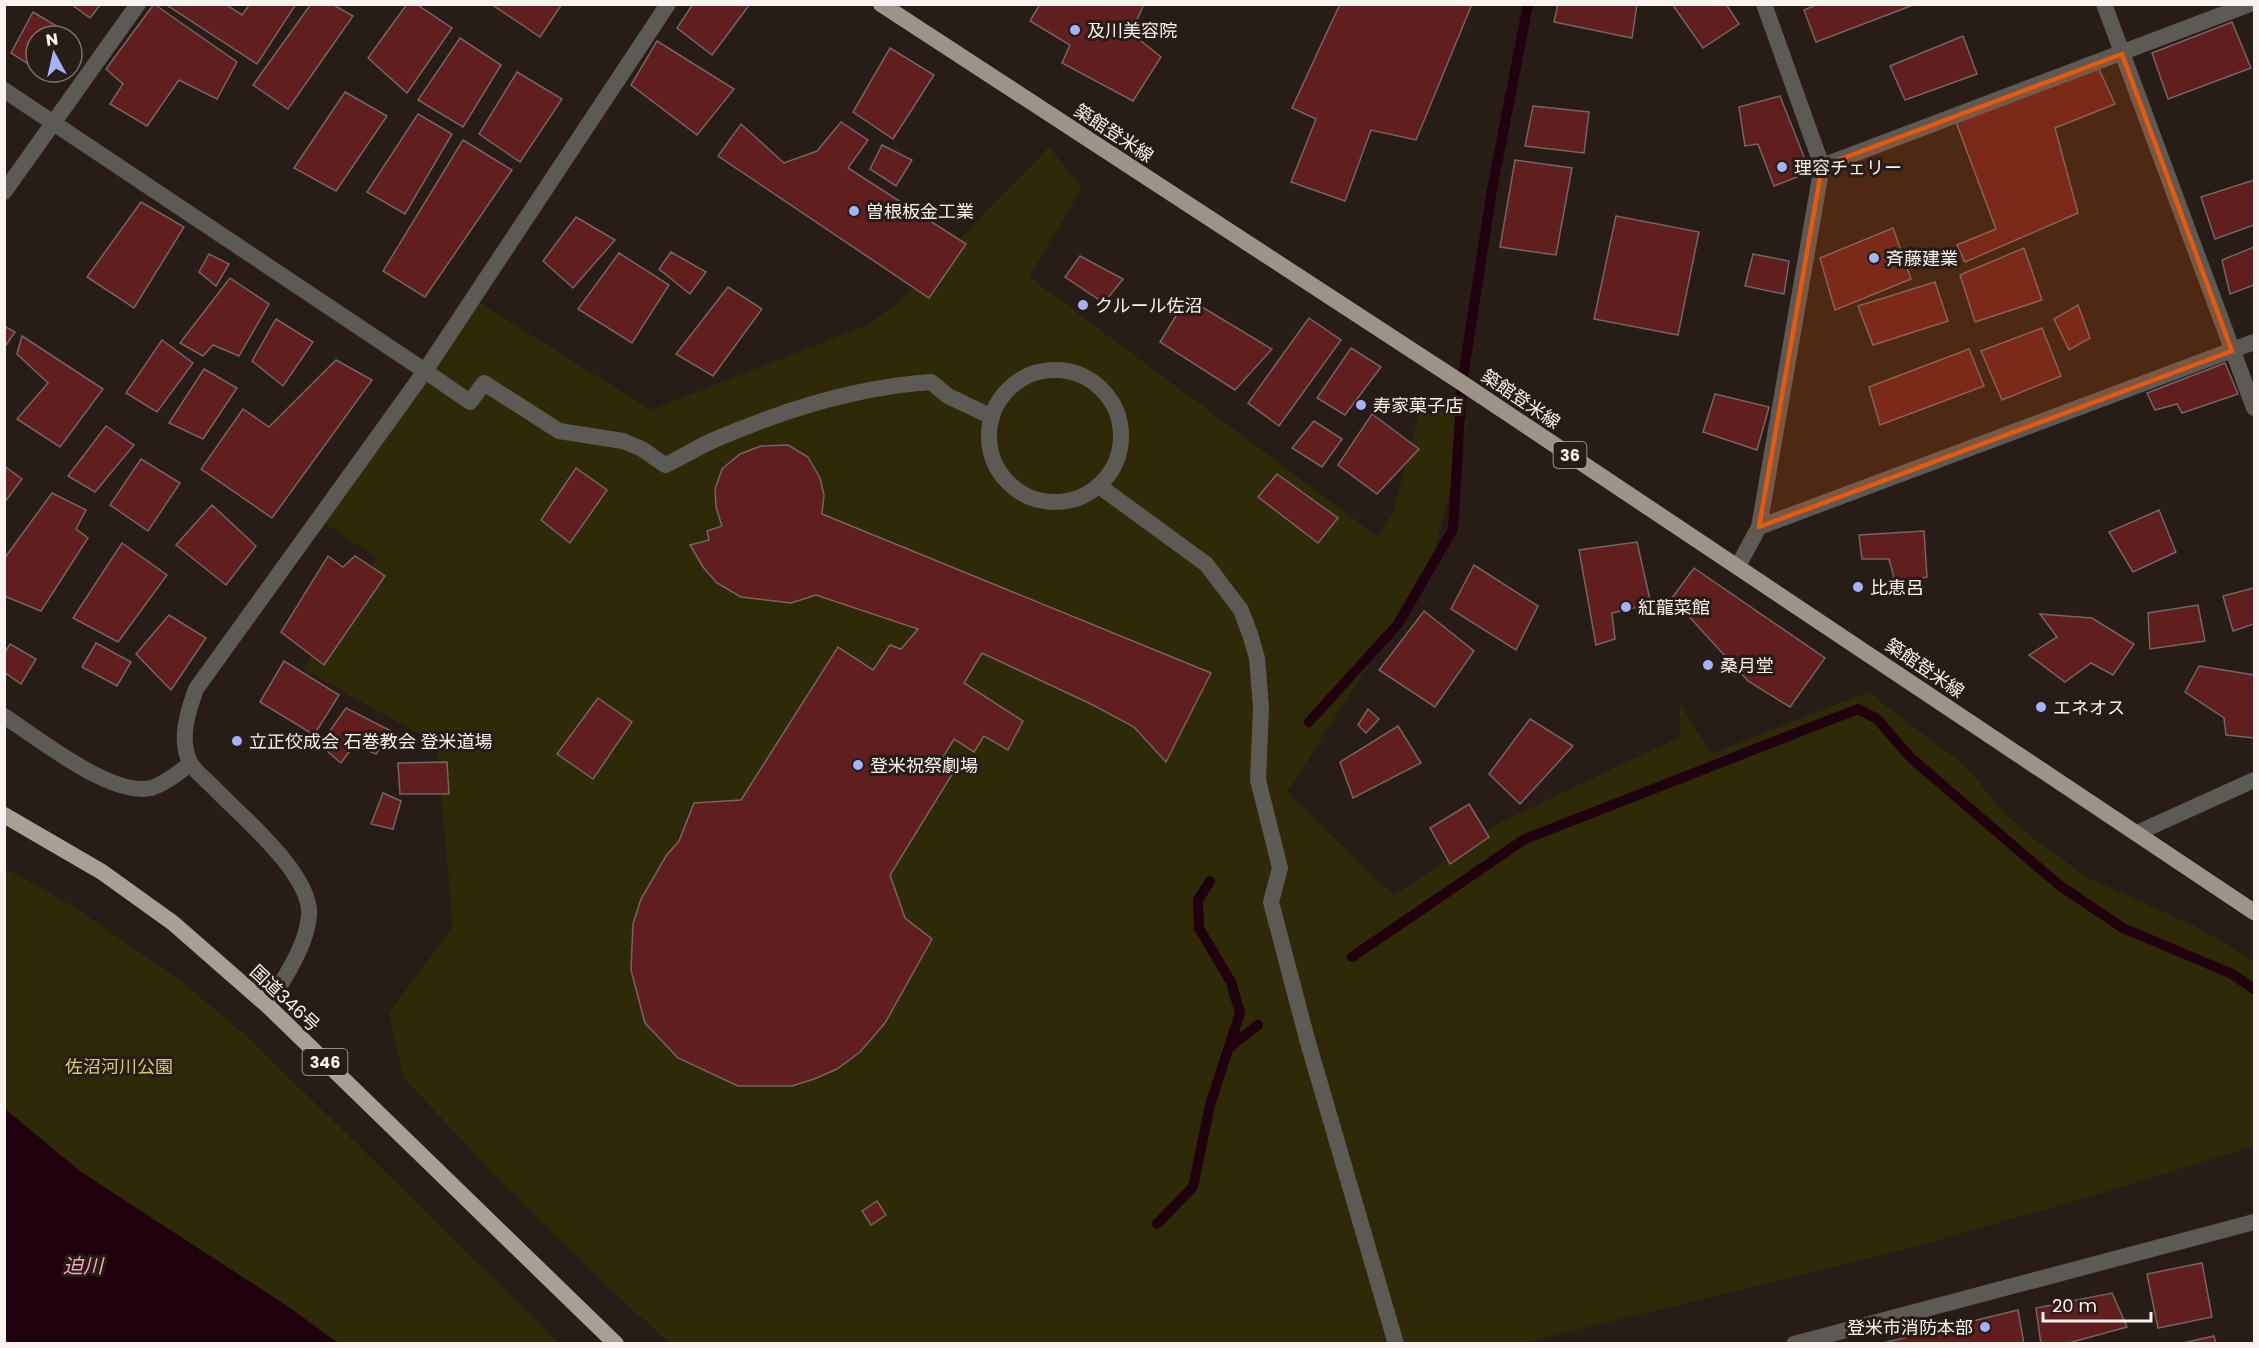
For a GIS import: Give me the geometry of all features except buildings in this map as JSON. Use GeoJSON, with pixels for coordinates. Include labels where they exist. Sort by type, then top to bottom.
{"type":"FeatureCollection","features":[{"type":"Feature","properties":{"kind":"highway","name":"国道346号"},"geometry":{"type":"LineString","coordinates":[[4,815],[102,873],[173,923],[268,1006],[616,1344]]}},
{"type":"Feature","properties":{"kind":"main road","name":"築館登米線"},"geometry":{"type":"LineString","coordinates":[[881,4],[1738,566],[2254,912]]}},
{"type":"Feature","properties":{"kind":"street"},"geometry":{"type":"LineString","coordinates":[[4,192],[138,4]]}},
{"type":"Feature","properties":{"kind":"street"},"geometry":{"type":"LineString","coordinates":[[268,1006],[303,940],[309,913],[307,900],[287,864],[190,764],[184,735],[188,710],[196,689],[425,372],[668,4]]}},
{"type":"Feature","properties":{"kind":"street"},"geometry":{"type":"LineString","coordinates":[[1738,566],[1759,527],[1822,166],[1764,4]]}},
{"type":"Feature","properties":{"kind":"street"},"geometry":{"type":"LineString","coordinates":[[2104,4],[2254,408]]}},
{"type":"Feature","properties":{"kind":"street"},"geometry":{"type":"LineString","coordinates":[[1822,166],[2250,4]]}},
{"type":"Feature","properties":{"kind":"street"},"geometry":{"type":"LineString","coordinates":[[4,90],[470,402],[484,383],[559,430],[622,441],[642,449],[665,465],[711,441],[810,403],[906,384],[931,382],[948,396],[992,417]]}},
{"type":"Feature","properties":{"kind":"street"},"geometry":{"type":"LineString","coordinates":[[1759,527],[2254,342]]}},
{"type":"Feature","properties":{"kind":"street"},"geometry":{"type":"LineString","coordinates":[[1065,370],[1086,377],[1103,390],[1115,408],[1121,428],[1120,450],[1112,470],[1099,486],[1080,498],[1058,502],[1036,500],[1015,490],[1000,474],[991,454],[988,432],[992,417],[1006,391],[1024,377],[1044,371],[1065,370]]}},
{"type":"Feature","properties":{"kind":"street"},"geometry":{"type":"LineString","coordinates":[[1099,486],[1206,564],[1241,610],[1250,634],[1257,658],[1261,707],[1258,780],[1280,868],[1271,903],[1307,1039],[1396,1344]]}},
{"type":"Feature","properties":{"kind":"street"},"geometry":{"type":"LineString","coordinates":[[4,716],[102,779],[125,787],[151,788],[190,764]]}},
{"type":"Feature","properties":{"kind":"street"},"geometry":{"type":"LineString","coordinates":[[2137,833],[2254,780]]}},
{"type":"Feature","properties":{"kind":"street"},"geometry":{"type":"LineString","coordinates":[[1794,1344],[2254,1222]]}},
{"type":"Feature","properties":{"kind":"highlighted area"},"geometry":{"type":"Polygon","coordinates":[[[2122,54],[2232,351],[1759,527],[1822,166],[2122,54]]]}},
{"type":"Feature","properties":{"kind":"green space"},"geometry":{"type":"Polygon","coordinates":[[[1049,147],[1082,188],[1029,277],[1378,537],[1393,513],[1424,394],[1468,422],[1429,571],[1287,792],[1394,896],[1499,823],[1680,737],[1680,704],[1711,754],[1868,692],[1966,767],[2003,812],[2034,839],[2088,878],[2193,925],[2254,961],[2254,1146],[2099,1194],[1907,1249],[1523,1343],[670,1343],[613,1292],[491,1171],[403,1077],[389,1013],[453,927],[437,744],[303,669],[377,558],[321,521],[469,296],[651,410],[867,325],[893,308],[1049,147]]]}},
{"type":"Feature","properties":{"kind":"green space","name":"佐沼河川公園"},"geometry":{"type":"Polygon","coordinates":[[[4,868],[71,905],[181,981],[251,1040],[559,1343],[338,1343],[287,1306],[81,1172],[5,1109],[4,868]]]}},
{"type":"Feature","properties":{"kind":"water","name":"迫川"},"geometry":{"type":"Polygon","coordinates":[[[5,1109],[81,1172],[287,1306],[338,1343],[5,1343],[5,1109]]]}},
{"type":"Feature","properties":{"kind":"waterway"},"geometry":{"type":"LineString","coordinates":[[1309,722],[1398,624],[1453,529],[1462,383],[1492,190],[1528,4]]}},
{"type":"Feature","properties":{"kind":"waterway"},"geometry":{"type":"LineString","coordinates":[[1352,957],[1525,839],[1858,709],[1877,719],[1911,758],[2059,885],[2123,928],[2232,974],[2254,989]]}},
{"type":"Feature","properties":{"kind":"waterway"},"geometry":{"type":"LineString","coordinates":[[1157,1224],[1193,1187],[1210,1105],[1240,1013],[1231,982],[1199,928],[1198,900],[1210,881]]}},
{"type":"Feature","properties":{"kind":"waterway"},"geometry":{"type":"LineString","coordinates":[[1231,1046],[1258,1025]]}},
{"type":"Feature","properties":{"kind":"place","name":"及川美容院"},"geometry":{"type":"Point","coordinates":[1075,30]}},
{"type":"Feature","properties":{"kind":"place","name":"理容チェリー"},"geometry":{"type":"Point","coordinates":[1782,167]}},
{"type":"Feature","properties":{"kind":"place","name":"曽根板金工業"},"geometry":{"type":"Point","coordinates":[854,211]}},
{"type":"Feature","properties":{"kind":"place","name":"斉藤建業"},"geometry":{"type":"Point","coordinates":[1874,258]}},
{"type":"Feature","properties":{"kind":"place","name":"クルール佐沼"},"geometry":{"type":"Point","coordinates":[1083,305]}},
{"type":"Feature","properties":{"kind":"place","name":"寿家菓子店"},"geometry":{"type":"Point","coordinates":[1361,405]}},
{"type":"Feature","properties":{"kind":"place","name":"比恵呂"},"geometry":{"type":"Point","coordinates":[1858,587]}},
{"type":"Feature","properties":{"kind":"place","name":"紅龍菜館"},"geometry":{"type":"Point","coordinates":[1626,607]}},
{"type":"Feature","properties":{"kind":"place","name":"桑月堂"},"geometry":{"type":"Point","coordinates":[1708,665]}},
{"type":"Feature","properties":{"kind":"place","name":"エネオス"},"geometry":{"type":"Point","coordinates":[2041,707]}},
{"type":"Feature","properties":{"kind":"place","name":"立正佼成会 石巻教会 登米道場"},"geometry":{"type":"Point","coordinates":[237,741]}},
{"type":"Feature","properties":{"kind":"place","name":"登米祝祭劇場"},"geometry":{"type":"Point","coordinates":[858,765]}},
{"type":"Feature","properties":{"kind":"place","name":"登米市消防本部"},"geometry":{"type":"Point","coordinates":[1985,1327]}}]}
